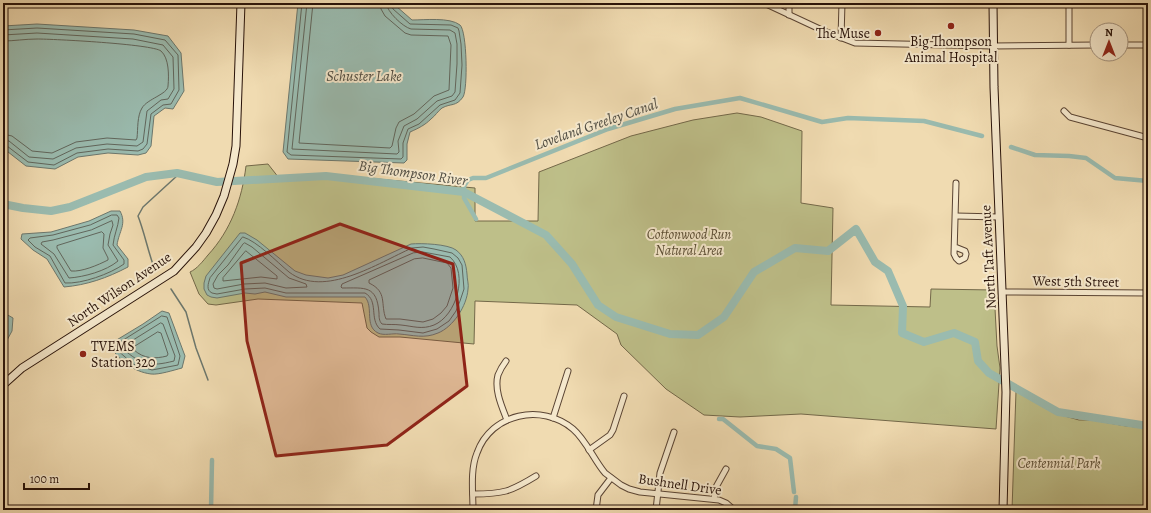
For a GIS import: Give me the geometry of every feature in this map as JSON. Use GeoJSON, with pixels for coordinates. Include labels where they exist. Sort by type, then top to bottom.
{"type":"FeatureCollection","features":[{"type":"Feature","properties":{"kind":"main road","name":"North Wilson Avenue"},"geometry":{"type":"LineString","coordinates":[[3,385],[22,368],[174,271],[196,247],[206,233],[224,196],[233,164],[236,146],[241,3]]}},
{"type":"Feature","properties":{"kind":"main road","name":"North Taft Avenue"},"geometry":{"type":"LineString","coordinates":[[993,3],[999,218],[1006,364],[1003,510]]}},
{"type":"Feature","properties":{"kind":"street"},"geometry":{"type":"LineString","coordinates":[[764,3],[841,38],[855,42],[993,46],[1089,45]]}},
{"type":"Feature","properties":{"kind":"street"},"geometry":{"type":"LineString","coordinates":[[789,3],[789,15]]}},
{"type":"Feature","properties":{"kind":"street"},"geometry":{"type":"LineString","coordinates":[[841,38],[842,3]]}},
{"type":"Feature","properties":{"kind":"street"},"geometry":{"type":"LineString","coordinates":[[1069,3],[1069,45]]}},
{"type":"Feature","properties":{"kind":"street"},"geometry":{"type":"LineString","coordinates":[[1129,45],[1148,45]]}},
{"type":"Feature","properties":{"kind":"street"},"geometry":{"type":"LineString","coordinates":[[1064,111],[1070,117],[1148,138]]}},
{"type":"Feature","properties":{"kind":"street"},"geometry":{"type":"LineString","coordinates":[[955,247],[956,183]]}},
{"type":"Feature","properties":{"kind":"street"},"geometry":{"type":"LineString","coordinates":[[956,216],[999,218]]}},
{"type":"Feature","properties":{"kind":"street","name":"West 5th Street"},"geometry":{"type":"LineString","coordinates":[[1003,292],[1148,293]]}},
{"type":"Feature","properties":{"kind":"street"},"geometry":{"type":"LineString","coordinates":[[473,510],[473,467],[477,452],[488,434],[507,420],[500,403],[497,386],[498,373],[506,361]]}},
{"type":"Feature","properties":{"kind":"street"},"geometry":{"type":"LineString","coordinates":[[553,418],[568,371]]}},
{"type":"Feature","properties":{"kind":"street"},"geometry":{"type":"LineString","coordinates":[[588,450],[610,435],[624,396]]}},
{"type":"Feature","properties":{"kind":"street","name":"Bushnell Drive"},"geometry":{"type":"LineString","coordinates":[[507,420],[520,416],[539,414],[562,422],[574,430],[602,469],[611,478],[629,489],[640,492],[714,499],[722,501],[734,510]]}},
{"type":"Feature","properties":{"kind":"street"},"geometry":{"type":"LineString","coordinates":[[656,510],[660,473],[674,432]]}},
{"type":"Feature","properties":{"kind":"street"},"geometry":{"type":"LineString","coordinates":[[714,499],[716,487],[726,469]]}},
{"type":"Feature","properties":{"kind":"street"},"geometry":{"type":"LineString","coordinates":[[473,494],[495,494],[513,490],[536,476]]}},
{"type":"Feature","properties":{"kind":"street"},"geometry":{"type":"LineString","coordinates":[[596,510],[598,495],[611,478]]}},
{"type":"Feature","properties":{"kind":"highlighted area"},"geometry":{"type":"Polygon","coordinates":[[[340,224],[453,264],[467,386],[387,445],[276,456],[247,341],[241,263],[340,224]]]}},
{"type":"Feature","properties":{"kind":"green space","name":"Cottonwood Run Natural Area"},"geometry":{"type":"Polygon","coordinates":[[[737,113],[761,117],[802,131],[801,203],[833,208],[831,305],[930,307],[931,289],[994,290],[997,346],[1000,368],[996,429],[801,414],[740,417],[704,415],[666,389],[621,345],[617,334],[577,305],[475,301],[474,344],[400,337],[379,337],[367,328],[362,303],[258,299],[216,305],[208,304],[199,294],[190,272],[200,265],[216,245],[229,225],[242,190],[246,166],[268,164],[279,178],[324,174],[475,188],[475,221],[538,221],[539,172],[631,136],[693,120],[737,113]]]}},
{"type":"Feature","properties":{"kind":"green space","name":"Centennial Park"},"geometry":{"type":"Polygon","coordinates":[[[1016,391],[1054,413],[1079,420],[1092,420],[1148,428],[1148,510],[1012,510],[1016,391]]]}},
{"type":"Feature","properties":{"kind":"water","name":"Schuster Lake"},"geometry":{"type":"Polygon","coordinates":[[[298,3],[395,3],[396,6],[412,20],[444,20],[456,22],[460,25],[464,38],[466,60],[466,83],[463,97],[456,104],[442,108],[426,123],[410,132],[407,144],[407,160],[404,163],[288,159],[283,152],[298,3]]]}},
{"type":"Feature","properties":{"kind":"water"},"geometry":{"type":"Polygon","coordinates":[[[37,24],[134,30],[168,36],[181,53],[184,91],[173,109],[165,108],[154,116],[151,146],[146,153],[138,155],[108,153],[78,157],[55,169],[26,166],[3,148],[3,26],[37,24]]]}},
{"type":"Feature","properties":{"kind":"water"},"geometry":{"type":"Polygon","coordinates":[[[111,211],[120,211],[122,216],[123,224],[117,245],[128,259],[128,267],[81,285],[64,287],[47,259],[33,250],[21,239],[22,234],[51,232],[89,221],[111,211]]]}},
{"type":"Feature","properties":{"kind":"water"},"geometry":{"type":"Polygon","coordinates":[[[240,233],[245,233],[257,240],[295,271],[306,275],[328,278],[343,275],[411,244],[447,246],[456,250],[464,260],[468,284],[467,296],[462,309],[454,321],[444,330],[428,336],[378,333],[371,326],[368,301],[365,297],[286,297],[265,292],[255,294],[245,293],[217,298],[211,297],[207,295],[204,289],[206,276],[240,233]]]}},
{"type":"Feature","properties":{"kind":"water"},"geometry":{"type":"Polygon","coordinates":[[[162,311],[169,313],[185,356],[182,368],[158,374],[138,371],[121,360],[110,344],[162,311]]]}},
{"type":"Feature","properties":{"kind":"water"},"geometry":{"type":"Polygon","coordinates":[[[3,314],[13,318],[12,331],[6,342],[3,342],[3,314]]]}},
{"type":"Feature","properties":{"kind":"waterway","name":"Loveland Greeley Canal"},"geometry":{"type":"LineString","coordinates":[[476,219],[464,198],[464,186],[468,180],[473,178],[486,178],[608,129],[675,109],[740,98],[822,122],[848,118],[924,121],[982,136]]}},
{"type":"Feature","properties":{"kind":"waterway","name":"Loveland Greeley Canal"},"geometry":{"type":"LineString","coordinates":[[1011,147],[1035,155],[1086,158],[1115,178],[1148,181]]}},
{"type":"Feature","properties":{"kind":"waterway","name":"Big Thompson River"},"geometry":{"type":"LineString","coordinates":[[3,204],[51,211],[70,207],[146,177],[177,173],[217,182],[326,176],[464,192],[546,235],[572,264],[598,305],[616,317],[670,334],[698,335],[724,317],[754,272],[795,248],[828,251],[856,229],[875,262],[888,271],[903,306],[902,333],[924,342],[954,333],[975,342],[978,361],[989,373],[1058,412],[1148,426]]}},
{"type":"Feature","properties":{"kind":"waterway"},"geometry":{"type":"LineString","coordinates":[[155,270],[138,216],[143,207],[179,174]]}},
{"type":"Feature","properties":{"kind":"waterway"},"geometry":{"type":"LineString","coordinates":[[171,289],[186,312],[196,348],[208,380]]}},
{"type":"Feature","properties":{"kind":"waterway"},"geometry":{"type":"LineString","coordinates":[[719,419],[723,419],[757,446],[776,449],[790,458],[794,492]]}},
{"type":"Feature","properties":{"kind":"waterway"},"geometry":{"type":"LineString","coordinates":[[211,510],[212,460]]}},
{"type":"Feature","properties":{"kind":"waterway"},"geometry":{"type":"LineString","coordinates":[[795,510],[796,497]]}},
{"type":"Feature","properties":{"kind":"place","name":"Big Thompson Animal Hospital"},"geometry":{"type":"Point","coordinates":[951,26]}},
{"type":"Feature","properties":{"kind":"place","name":"The Muse"},"geometry":{"type":"Point","coordinates":[878,33]}},
{"type":"Feature","properties":{"kind":"place","name":"TVEMS Station 320"},"geometry":{"type":"Point","coordinates":[83,354]}}]}
